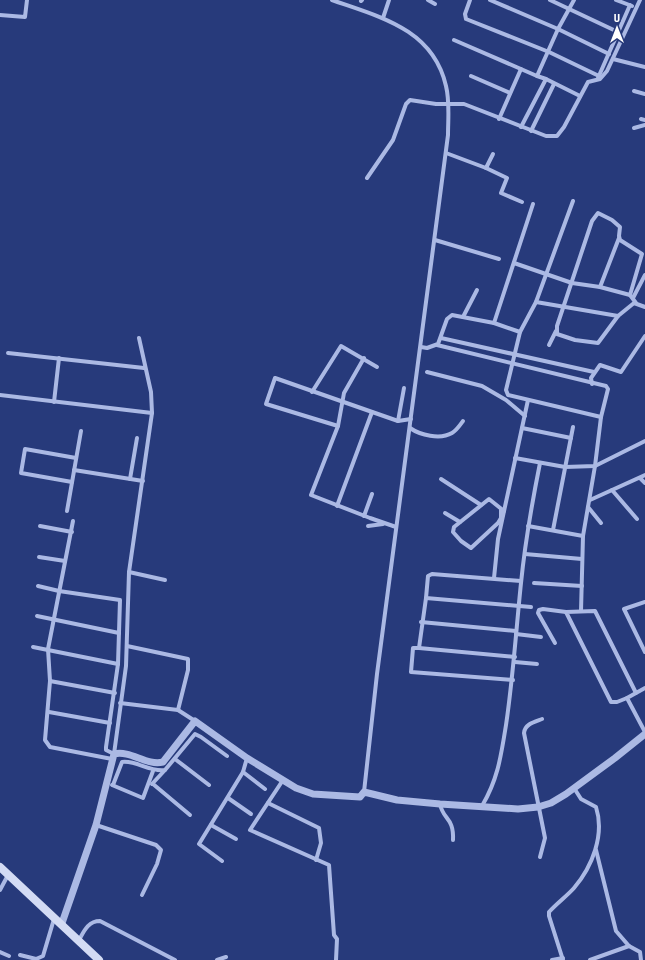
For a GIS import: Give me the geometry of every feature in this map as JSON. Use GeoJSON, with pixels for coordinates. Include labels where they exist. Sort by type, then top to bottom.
{"type":"FeatureCollection","features":[{"type":"Feature","properties":{"kind":"main road"},"geometry":{"type":"LineString","coordinates":[[0,867],[99,960]]}},
{"type":"Feature","properties":{"kind":"street"},"geometry":{"type":"LineString","coordinates":[[0,15],[25,17],[27,0]]}},
{"type":"Feature","properties":{"kind":"street"},"geometry":{"type":"LineString","coordinates":[[332,0],[383,18],[406,29],[432,56],[441,69],[449,103],[446,153],[376,674],[362,794]]}},
{"type":"Feature","properties":{"kind":"street"},"geometry":{"type":"LineString","coordinates":[[383,18],[389,0]]}},
{"type":"Feature","properties":{"kind":"street"},"geometry":{"type":"LineString","coordinates":[[428,0],[435,4]]}},
{"type":"Feature","properties":{"kind":"street"},"geometry":{"type":"LineString","coordinates":[[470,0],[465,14],[466,19],[549,52],[598,78]]}},
{"type":"Feature","properties":{"kind":"street"},"geometry":{"type":"LineString","coordinates":[[490,0],[558,29],[609,54]]}},
{"type":"Feature","properties":{"kind":"street"},"geometry":{"type":"LineString","coordinates":[[550,0],[618,32]]}},
{"type":"Feature","properties":{"kind":"street"},"geometry":{"type":"LineString","coordinates":[[537,76],[558,29],[574,0]]}},
{"type":"Feature","properties":{"kind":"street"},"geometry":{"type":"LineString","coordinates":[[616,0],[636,7]]}},
{"type":"Feature","properties":{"kind":"street"},"geometry":{"type":"LineString","coordinates":[[367,178],[393,140],[406,104],[410,100],[436,104],[464,104],[530,131],[546,136],[557,136],[564,127],[588,82],[603,77],[613,59],[640,0]]}},
{"type":"Feature","properties":{"kind":"street"},"geometry":{"type":"LineString","coordinates":[[598,78],[630,5]]}},
{"type":"Feature","properties":{"kind":"street"},"geometry":{"type":"LineString","coordinates":[[454,40],[546,79],[580,96]]}},
{"type":"Feature","properties":{"kind":"street"},"geometry":{"type":"LineString","coordinates":[[613,59],[645,67]]}},
{"type":"Feature","properties":{"kind":"street"},"geometry":{"type":"LineString","coordinates":[[499,118],[521,68]]}},
{"type":"Feature","properties":{"kind":"street"},"geometry":{"type":"LineString","coordinates":[[471,76],[510,93]]}},
{"type":"Feature","properties":{"kind":"street"},"geometry":{"type":"LineString","coordinates":[[521,127],[546,79]]}},
{"type":"Feature","properties":{"kind":"street"},"geometry":{"type":"LineString","coordinates":[[530,131],[554,84]]}},
{"type":"Feature","properties":{"kind":"street"},"geometry":{"type":"LineString","coordinates":[[634,91],[645,94]]}},
{"type":"Feature","properties":{"kind":"street"},"geometry":{"type":"LineString","coordinates":[[634,128],[645,125]]}},
{"type":"Feature","properties":{"kind":"street"},"geometry":{"type":"LineString","coordinates":[[446,153],[486,168],[507,178],[501,193],[522,202]]}},
{"type":"Feature","properties":{"kind":"street"},"geometry":{"type":"LineString","coordinates":[[486,168],[493,154]]}},
{"type":"Feature","properties":{"kind":"street"},"geometry":{"type":"LineString","coordinates":[[574,201],[545,274],[536,302],[520,332],[511,364],[506,390],[508,395],[601,417]]}},
{"type":"Feature","properties":{"kind":"street"},"geometry":{"type":"LineString","coordinates":[[494,323],[533,204]]}},
{"type":"Feature","properties":{"kind":"street"},"geometry":{"type":"LineString","coordinates":[[549,345],[565,307],[596,213],[599,213],[616,222],[620,227],[619,238],[600,287]]}},
{"type":"Feature","properties":{"kind":"street"},"geometry":{"type":"LineString","coordinates":[[619,238],[643,254],[632,296],[636,304],[645,308]]}},
{"type":"Feature","properties":{"kind":"street"},"geometry":{"type":"LineString","coordinates":[[435,240],[500,259]]}},
{"type":"Feature","properties":{"kind":"street"},"geometry":{"type":"LineString","coordinates":[[514,264],[572,283],[600,287],[632,296]]}},
{"type":"Feature","properties":{"kind":"street"},"geometry":{"type":"LineString","coordinates":[[632,296],[645,276]]}},
{"type":"Feature","properties":{"kind":"street"},"geometry":{"type":"LineString","coordinates":[[463,317],[477,290]]}},
{"type":"Feature","properties":{"kind":"street"},"geometry":{"type":"LineString","coordinates":[[536,302],[618,316]]}},
{"type":"Feature","properties":{"kind":"street"},"geometry":{"type":"LineString","coordinates":[[556,331],[559,336],[564,338],[598,343],[618,316],[636,304]]}},
{"type":"Feature","properties":{"kind":"street"},"geometry":{"type":"LineString","coordinates":[[437,345],[441,338],[445,323],[448,317],[452,315],[494,323],[520,332]]}},
{"type":"Feature","properties":{"kind":"street"},"geometry":{"type":"LineString","coordinates":[[592,384],[591,378],[594,372],[602,365],[621,372],[645,336]]}},
{"type":"Feature","properties":{"kind":"street"},"geometry":{"type":"LineString","coordinates":[[110,784],[127,646],[129,572],[152,413],[151,392],[144,368],[139,338]]}},
{"type":"Feature","properties":{"kind":"street"},"geometry":{"type":"LineString","coordinates":[[441,338],[594,372]]}},
{"type":"Feature","properties":{"kind":"street"},"geometry":{"type":"LineString","coordinates":[[421,347],[427,348],[437,345],[592,384],[606,386],[609,391],[601,417],[590,500],[583,536],[581,611]]}},
{"type":"Feature","properties":{"kind":"street"},"geometry":{"type":"LineString","coordinates":[[312,392],[341,346],[364,358],[376,367]]}},
{"type":"Feature","properties":{"kind":"street"},"geometry":{"type":"LineString","coordinates":[[8,353],[144,368]]}},
{"type":"Feature","properties":{"kind":"street"},"geometry":{"type":"LineString","coordinates":[[54,402],[59,358]]}},
{"type":"Feature","properties":{"kind":"street"},"geometry":{"type":"LineString","coordinates":[[364,358],[346,388],[342,401],[338,426],[311,494],[312,496],[337,506],[396,527]]}},
{"type":"Feature","properties":{"kind":"street"},"geometry":{"type":"LineString","coordinates":[[428,372],[482,386],[506,400],[525,416]]}},
{"type":"Feature","properties":{"kind":"street"},"geometry":{"type":"LineString","coordinates":[[338,426],[266,404],[275,378],[398,421],[411,419]]}},
{"type":"Feature","properties":{"kind":"street"},"geometry":{"type":"LineString","coordinates":[[398,421],[404,388]]}},
{"type":"Feature","properties":{"kind":"street"},"geometry":{"type":"LineString","coordinates":[[498,396],[506,390]]}},
{"type":"Feature","properties":{"kind":"street"},"geometry":{"type":"LineString","coordinates":[[0,395],[152,413]]}},
{"type":"Feature","properties":{"kind":"street"},"geometry":{"type":"LineString","coordinates":[[502,511],[489,499],[453,528],[453,532],[461,541],[471,548],[498,523],[501,518],[528,400]]}},
{"type":"Feature","properties":{"kind":"street"},"geometry":{"type":"LineString","coordinates":[[337,506],[372,412]]}},
{"type":"Feature","properties":{"kind":"street"},"geometry":{"type":"LineString","coordinates":[[410,428],[417,433],[444,436],[454,432],[463,421]]}},
{"type":"Feature","properties":{"kind":"street"},"geometry":{"type":"LineString","coordinates":[[553,530],[573,427]]}},
{"type":"Feature","properties":{"kind":"street"},"geometry":{"type":"LineString","coordinates":[[522,428],[571,438]]}},
{"type":"Feature","properties":{"kind":"street"},"geometry":{"type":"LineString","coordinates":[[67,511],[81,431]]}},
{"type":"Feature","properties":{"kind":"street"},"geometry":{"type":"LineString","coordinates":[[130,479],[137,438]]}},
{"type":"Feature","properties":{"kind":"street"},"geometry":{"type":"LineString","coordinates":[[515,458],[565,467],[595,466],[645,441]]}},
{"type":"Feature","properties":{"kind":"street"},"geometry":{"type":"LineString","coordinates":[[72,482],[21,473],[25,449],[76,458]]}},
{"type":"Feature","properties":{"kind":"street"},"geometry":{"type":"LineString","coordinates":[[482,806],[492,789],[498,771],[513,680],[521,581],[528,526],[540,463]]}},
{"type":"Feature","properties":{"kind":"street"},"geometry":{"type":"LineString","coordinates":[[74,470],[143,481]]}},
{"type":"Feature","properties":{"kind":"street"},"geometry":{"type":"LineString","coordinates":[[590,500],[643,476],[645,483]]}},
{"type":"Feature","properties":{"kind":"street"},"geometry":{"type":"LineString","coordinates":[[441,479],[481,505]]}},
{"type":"Feature","properties":{"kind":"street"},"geometry":{"type":"LineString","coordinates":[[612,490],[636,519]]}},
{"type":"Feature","properties":{"kind":"street"},"geometry":{"type":"LineString","coordinates":[[364,516],[372,494]]}},
{"type":"Feature","properties":{"kind":"street"},"geometry":{"type":"LineString","coordinates":[[588,507],[601,523]]}},
{"type":"Feature","properties":{"kind":"street"},"geometry":{"type":"LineString","coordinates":[[494,578],[502,511]]}},
{"type":"Feature","properties":{"kind":"street"},"geometry":{"type":"LineString","coordinates":[[445,513],[460,522]]}},
{"type":"Feature","properties":{"kind":"street"},"geometry":{"type":"LineString","coordinates":[[73,521],[48,649],[50,681],[46,740],[48,746],[113,757],[126,754],[156,763],[163,762],[195,721]]}},
{"type":"Feature","properties":{"kind":"street"},"geometry":{"type":"LineString","coordinates":[[368,526],[385,524]]}},
{"type":"Feature","properties":{"kind":"street"},"geometry":{"type":"LineString","coordinates":[[40,526],[72,532]]}},
{"type":"Feature","properties":{"kind":"street"},"geometry":{"type":"LineString","coordinates":[[528,526],[583,536]]}},
{"type":"Feature","properties":{"kind":"street"},"geometry":{"type":"LineString","coordinates":[[525,554],[582,559]]}},
{"type":"Feature","properties":{"kind":"street"},"geometry":{"type":"LineString","coordinates":[[39,556],[65,561]]}},
{"type":"Feature","properties":{"kind":"street"},"geometry":{"type":"LineString","coordinates":[[129,572],[165,580]]}},
{"type":"Feature","properties":{"kind":"street"},"geometry":{"type":"LineString","coordinates":[[419,648],[421,622],[426,598],[428,576],[430,574],[521,581]]}},
{"type":"Feature","properties":{"kind":"street"},"geometry":{"type":"LineString","coordinates":[[534,583],[582,586]]}},
{"type":"Feature","properties":{"kind":"street"},"geometry":{"type":"LineString","coordinates":[[38,586],[59,591],[120,600],[118,664],[106,750],[113,757]]}},
{"type":"Feature","properties":{"kind":"street"},"geometry":{"type":"LineString","coordinates":[[426,598],[531,607]]}},
{"type":"Feature","properties":{"kind":"street"},"geometry":{"type":"LineString","coordinates":[[645,602],[624,609],[645,652]]}},
{"type":"Feature","properties":{"kind":"street"},"geometry":{"type":"LineString","coordinates":[[555,643],[538,614],[539,610],[543,609],[566,612],[595,611],[636,693]]}},
{"type":"Feature","properties":{"kind":"street"},"geometry":{"type":"LineString","coordinates":[[566,612],[611,702],[617,702],[627,698],[645,688]]}},
{"type":"Feature","properties":{"kind":"street"},"geometry":{"type":"LineString","coordinates":[[37,616],[119,634]]}},
{"type":"Feature","properties":{"kind":"street"},"geometry":{"type":"LineString","coordinates":[[421,622],[541,637]]}},
{"type":"Feature","properties":{"kind":"street"},"geometry":{"type":"LineString","coordinates":[[127,646],[188,659],[188,670],[178,710]]}},
{"type":"Feature","properties":{"kind":"street"},"geometry":{"type":"LineString","coordinates":[[33,647],[118,664]]}},
{"type":"Feature","properties":{"kind":"street"},"geometry":{"type":"LineString","coordinates":[[513,680],[411,672],[413,648],[538,664]]}},
{"type":"Feature","properties":{"kind":"street"},"geometry":{"type":"LineString","coordinates":[[50,681],[115,693]]}},
{"type":"Feature","properties":{"kind":"street"},"geometry":{"type":"LineString","coordinates":[[120,703],[178,710],[247,758],[304,792],[350,797],[362,794],[396,800],[518,809],[538,807],[551,803],[574,788],[645,733],[627,698]]}},
{"type":"Feature","properties":{"kind":"street"},"geometry":{"type":"LineString","coordinates":[[49,712],[110,723]]}},
{"type":"Feature","properties":{"kind":"street"},"geometry":{"type":"LineString","coordinates":[[540,857],[545,838],[524,728],[527,725],[542,719]]}},
{"type":"Feature","properties":{"kind":"street"},"geometry":{"type":"LineString","coordinates":[[147,789],[175,759],[195,734],[198,734],[227,756]]}},
{"type":"Feature","properties":{"kind":"street"},"geometry":{"type":"LineString","coordinates":[[222,861],[199,844],[243,772],[247,758]]}},
{"type":"Feature","properties":{"kind":"street"},"geometry":{"type":"LineString","coordinates":[[175,759],[209,785]]}},
{"type":"Feature","properties":{"kind":"street"},"geometry":{"type":"LineString","coordinates":[[20,955],[36,959],[43,956],[96,825],[110,784],[122,762],[127,761],[153,771],[165,770]]}},
{"type":"Feature","properties":{"kind":"street"},"geometry":{"type":"LineString","coordinates":[[110,784],[142,798],[147,789],[153,771]]}},
{"type":"Feature","properties":{"kind":"street"},"geometry":{"type":"LineString","coordinates":[[243,772],[265,790]]}},
{"type":"Feature","properties":{"kind":"street"},"geometry":{"type":"LineString","coordinates":[[283,780],[250,830],[329,865],[334,935],[337,939],[336,960]]}},
{"type":"Feature","properties":{"kind":"street"},"geometry":{"type":"LineString","coordinates":[[153,784],[190,815]]}},
{"type":"Feature","properties":{"kind":"street"},"geometry":{"type":"LineString","coordinates":[[574,788],[581,799],[596,807],[598,828],[596,850],[616,931],[629,946],[640,952],[641,960]]}},
{"type":"Feature","properties":{"kind":"street"},"geometry":{"type":"LineString","coordinates":[[228,798],[251,814]]}},
{"type":"Feature","properties":{"kind":"street"},"geometry":{"type":"LineString","coordinates":[[268,803],[319,828],[321,843],[316,860]]}},
{"type":"Feature","properties":{"kind":"street"},"geometry":{"type":"LineString","coordinates":[[440,804],[442,810],[452,824],[453,840]]}},
{"type":"Feature","properties":{"kind":"street"},"geometry":{"type":"LineString","coordinates":[[96,825],[156,845],[161,850],[142,895]]}},
{"type":"Feature","properties":{"kind":"street"},"geometry":{"type":"LineString","coordinates":[[212,825],[236,839]]}},
{"type":"Feature","properties":{"kind":"street"},"geometry":{"type":"LineString","coordinates":[[552,960],[563,959],[549,912],[579,882],[596,850]]}},
{"type":"Feature","properties":{"kind":"street"},"geometry":{"type":"LineString","coordinates":[[0,890],[8,874]]}},
{"type":"Feature","properties":{"kind":"street"},"geometry":{"type":"LineString","coordinates":[[79,940],[88,926],[95,921],[100,921],[175,960]]}},
{"type":"Feature","properties":{"kind":"street"},"geometry":{"type":"LineString","coordinates":[[590,960],[629,946]]}},
{"type":"Feature","properties":{"kind":"street"},"geometry":{"type":"LineString","coordinates":[[0,952],[9,956]]}},
{"type":"Feature","properties":{"kind":"street"},"geometry":{"type":"LineString","coordinates":[[217,960],[226,957]]}}]}
